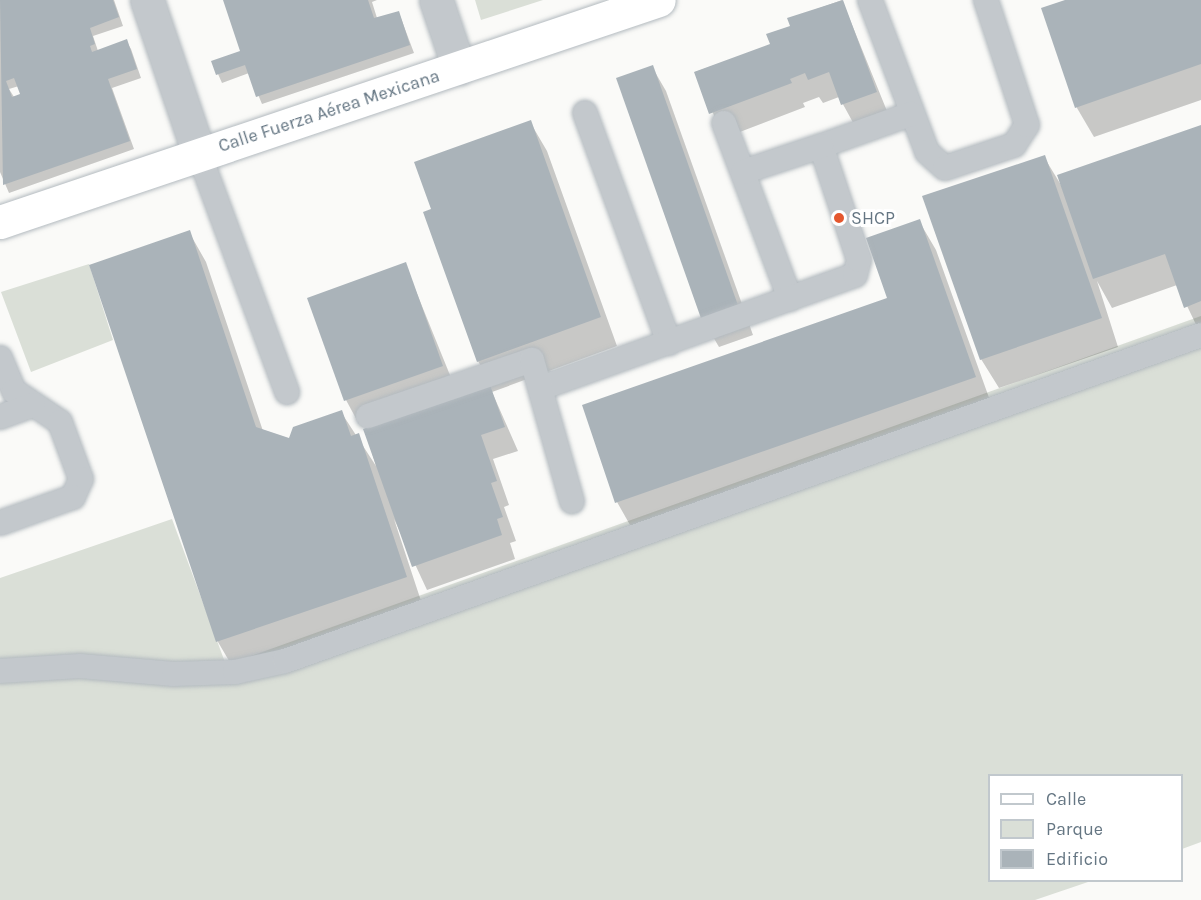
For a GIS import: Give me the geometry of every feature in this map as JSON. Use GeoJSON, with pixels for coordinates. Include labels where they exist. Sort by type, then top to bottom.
{"type":"FeatureCollection","features":[{"type":"Feature","properties":{"kind":"main road","name":"Calle Fuerza Aérea Mexicana"},"geometry":{"type":"LineString","coordinates":[[0,222],[658,0]]}},
{"type":"Feature","properties":{"kind":"street"},"geometry":{"type":"LineString","coordinates":[[147,0],[199,154]]}},
{"type":"Feature","properties":{"kind":"street"},"geometry":{"type":"LineString","coordinates":[[436,0],[459,68]]}},
{"type":"Feature","properties":{"kind":"lane"},"geometry":{"type":"LineString","coordinates":[[870,0],[927,152],[945,168],[1020,140],[1027,115],[986,0]]}},
{"type":"Feature","properties":{"kind":"lane"},"geometry":{"type":"LineString","coordinates":[[585,113],[669,343]]}},
{"type":"Feature","properties":{"kind":"lane"},"geometry":{"type":"LineString","coordinates":[[743,172],[911,114]]}},
{"type":"Feature","properties":{"kind":"lane"},"geometry":{"type":"LineString","coordinates":[[724,123],[790,299]]}},
{"type":"Feature","properties":{"kind":"lane"},"geometry":{"type":"LineString","coordinates":[[541,388],[849,279],[858,268],[821,146]]}},
{"type":"Feature","properties":{"kind":"lane"},"geometry":{"type":"LineString","coordinates":[[199,154],[287,392]]}},
{"type":"Feature","properties":{"kind":"lane"},"geometry":{"type":"LineString","coordinates":[[0,671],[80,666],[174,674],[235,672],[285,661],[1201,335]]}},
{"type":"Feature","properties":{"kind":"lane"},"geometry":{"type":"LineString","coordinates":[[0,358],[14,391],[60,422],[80,486],[73,497],[0,523]]}},
{"type":"Feature","properties":{"kind":"lane"},"geometry":{"type":"LineString","coordinates":[[368,416],[532,360],[572,501]]}},
{"type":"Feature","properties":{"kind":"lane"},"geometry":{"type":"LineString","coordinates":[[0,417],[33,405]]}},
{"type":"Feature","properties":{"kind":"green space"},"geometry":{"type":"Polygon","coordinates":[[[475,0],[543,0],[481,20],[475,0]]]}},
{"type":"Feature","properties":{"kind":"green space"},"geometry":{"type":"Polygon","coordinates":[[[89,264],[113,340],[31,372],[1,292],[89,264]]]}},
{"type":"Feature","properties":{"kind":"green space"},"geometry":{"type":"Polygon","coordinates":[[[1201,316],[1201,842],[1183,849],[1183,774],[988,774],[988,882],[1088,882],[1035,900],[0,900],[0,578],[172,519],[226,665],[1201,316]]]}},
{"type":"Feature","properties":{"kind":"building"},"geometry":{"type":"Polygon","coordinates":[[[0,0],[113,0],[119,17],[90,28],[95,44],[90,46],[92,52],[127,39],[137,69],[108,79],[130,141],[3,185],[0,0]],[[14,78],[6,81],[12,97],[20,94],[14,78]]]}},
{"type":"Feature","properties":{"kind":"building"},"geometry":{"type":"Polygon","coordinates":[[[223,0],[368,0],[374,18],[399,11],[410,45],[256,97],[245,65],[216,75],[211,61],[240,51],[223,0]]]}},
{"type":"Feature","properties":{"kind":"building"},"geometry":{"type":"Polygon","coordinates":[[[843,0],[877,92],[841,105],[829,72],[808,80],[805,73],[790,79],[792,83],[709,114],[694,72],[770,44],[766,34],[790,26],[787,18],[843,0]]]}},
{"type":"Feature","properties":{"kind":"building"},"geometry":{"type":"Polygon","coordinates":[[[1065,0],[1201,0],[1201,64],[1075,108],[1041,8],[1065,0]]]}},
{"type":"Feature","properties":{"kind":"building"},"geometry":{"type":"Polygon","coordinates":[[[653,65],[740,311],[703,324],[616,78],[653,65]]]}},
{"type":"Feature","properties":{"kind":"building"},"geometry":{"type":"Polygon","coordinates":[[[531,120],[601,317],[477,362],[423,212],[431,209],[414,162],[531,120]]]}},
{"type":"Feature","properties":{"kind":"building"},"geometry":{"type":"Polygon","coordinates":[[[1201,125],[1201,301],[1184,308],[1165,254],[1093,279],[1057,175],[1201,125]]]}},
{"type":"Feature","properties":{"kind":"building"},"geometry":{"type":"Polygon","coordinates":[[[1045,155],[1102,318],[980,360],[922,196],[1045,155]]]}},
{"type":"Feature","properties":{"kind":"building"},"geometry":{"type":"Polygon","coordinates":[[[920,219],[976,377],[615,503],[582,405],[887,298],[866,238],[920,219]]]}},
{"type":"Feature","properties":{"kind":"building"},"geometry":{"type":"Polygon","coordinates":[[[190,230],[256,427],[289,438],[293,427],[342,410],[351,436],[359,433],[407,577],[216,642],[89,265],[190,230]]]}},
{"type":"Feature","properties":{"kind":"building"},"geometry":{"type":"Polygon","coordinates":[[[406,262],[443,366],[344,401],[307,298],[406,262]]]}},
{"type":"Feature","properties":{"kind":"building"},"geometry":{"type":"Polygon","coordinates":[[[490,385],[505,427],[481,435],[497,481],[491,483],[503,517],[497,519],[502,535],[412,567],[363,429],[490,385]]]}},
{"type":"Feature","properties":{"kind":"place","name":"SHCP"},"geometry":{"type":"Point","coordinates":[839,218]}}]}
